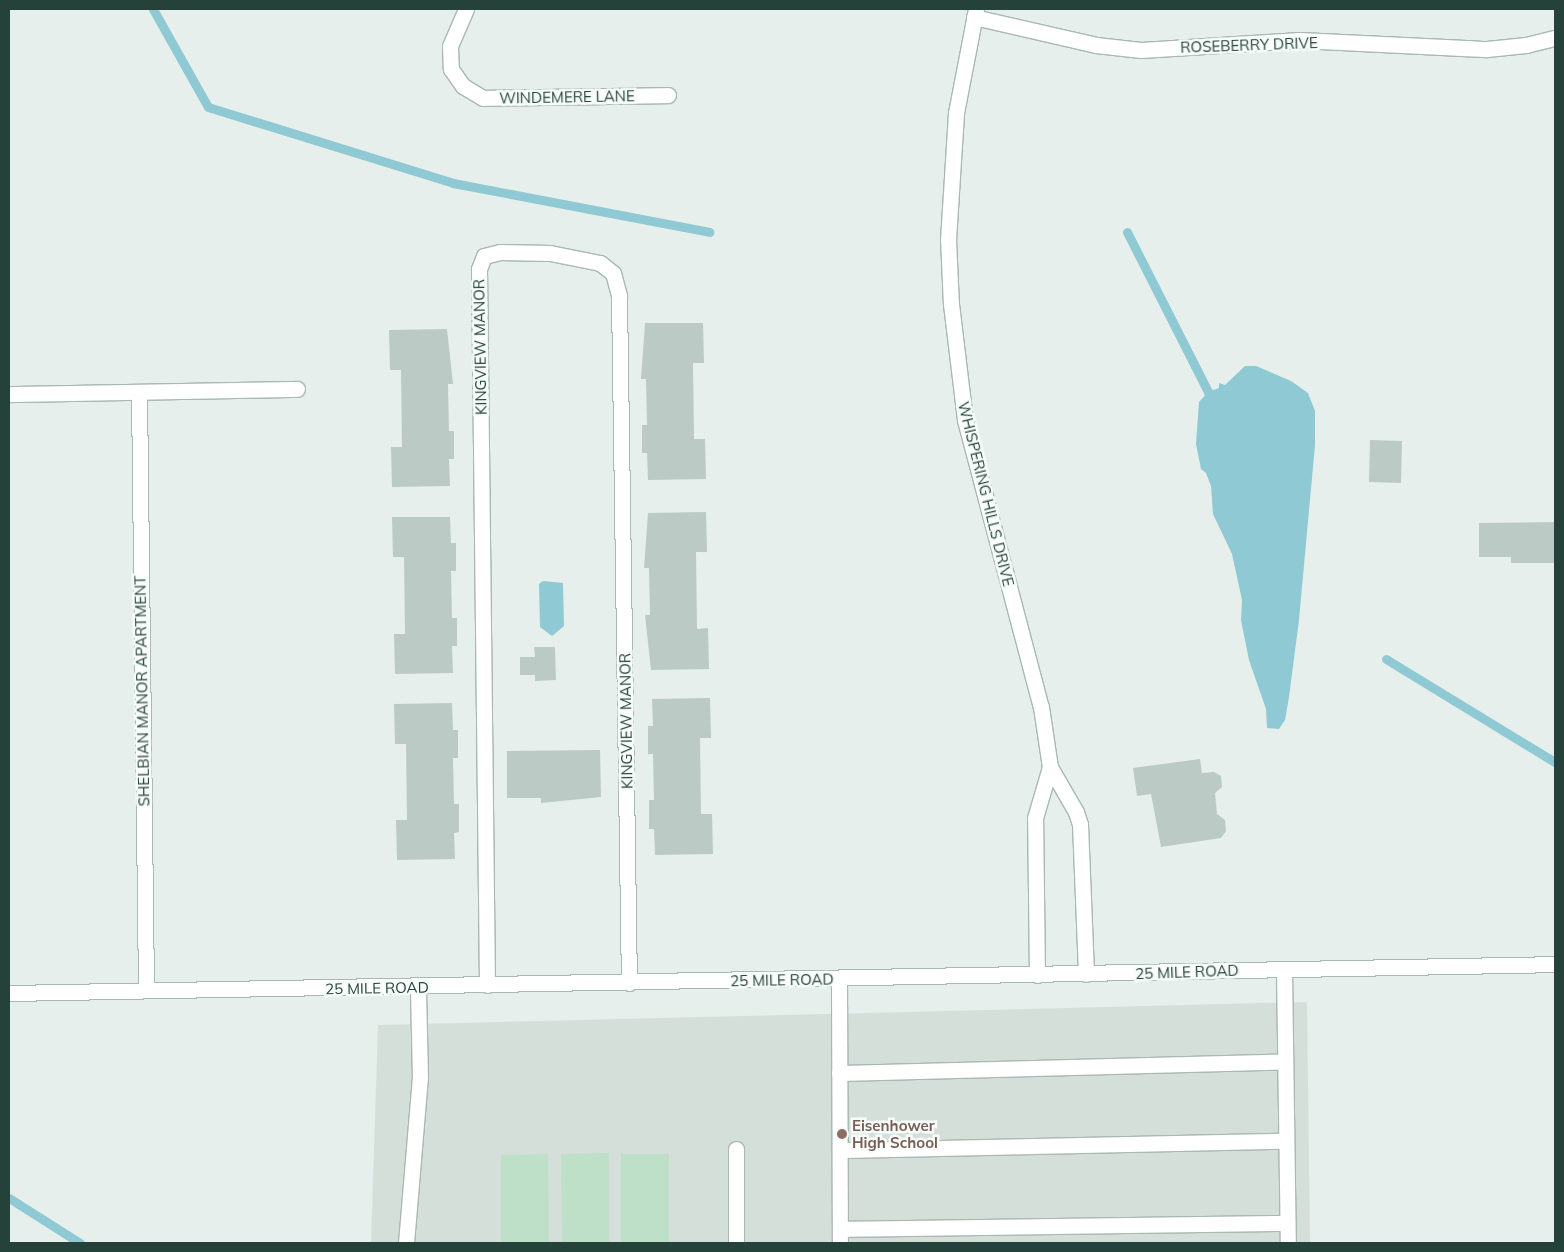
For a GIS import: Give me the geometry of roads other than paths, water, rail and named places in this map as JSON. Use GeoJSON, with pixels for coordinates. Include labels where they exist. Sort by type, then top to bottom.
{"type":"FeatureCollection","features":[{"type":"Feature","properties":{"kind":"street","name":"WINDEMERE LANE"},"geometry":{"type":"LineString","coordinates":[[466,9],[450,46],[451,69],[464,86],[483,98],[668,96]]}},
{"type":"Feature","properties":{"kind":"street","name":"ROSEBERRY DRIVE"},"geometry":{"type":"LineString","coordinates":[[975,13],[1096,45],[1140,50],[1300,40],[1487,49],[1526,45],[1555,38]]}},
{"type":"Feature","properties":{"kind":"street","name":"WHISPERING HILLS DRIVE"},"geometry":{"type":"LineString","coordinates":[[975,13],[954,131],[948,238],[951,304],[965,420],[1041,707],[1050,767],[1076,812],[1080,824],[1086,974]]}},
{"type":"Feature","properties":{"kind":"street","name":"KINGVIEW MANOR"},"geometry":{"type":"LineString","coordinates":[[487,985],[479,268],[484,256],[500,252],[550,253],[600,263],[613,273],[619,296],[629,983]]}},
{"type":"Feature","properties":{"kind":"street"},"geometry":{"type":"LineString","coordinates":[[9,394],[297,389]]}},
{"type":"Feature","properties":{"kind":"street","name":"SHELBIAN MANOR APARTMENT"},"geometry":{"type":"LineString","coordinates":[[139,392],[146,990]]}},
{"type":"Feature","properties":{"kind":"street","name":"WHISPERING HILLS DRIVE"},"geometry":{"type":"LineString","coordinates":[[1037,975],[1035,818],[1050,767]]}},
{"type":"Feature","properties":{"kind":"street","name":"25 MILE ROAD"},"geometry":{"type":"LineString","coordinates":[[9,993],[418,988],[487,985],[1555,964]]}},
{"type":"Feature","properties":{"kind":"street"},"geometry":{"type":"LineString","coordinates":[[1284,969],[1288,1243]]}},
{"type":"Feature","properties":{"kind":"street"},"geometry":{"type":"LineString","coordinates":[[839,978],[840,1236],[1287,1223]]}},
{"type":"Feature","properties":{"kind":"street"},"geometry":{"type":"LineString","coordinates":[[406,1243],[420,1078],[418,988]]}},
{"type":"Feature","properties":{"kind":"street"},"geometry":{"type":"LineString","coordinates":[[839,1073],[1285,1061]]}},
{"type":"Feature","properties":{"kind":"street"},"geometry":{"type":"LineString","coordinates":[[840,1150],[1286,1141]]}},
{"type":"Feature","properties":{"kind":"street"},"geometry":{"type":"LineString","coordinates":[[736,1149],[736,1243]]}},
{"type":"Feature","properties":{"kind":"water"},"geometry":{"type":"Polygon","coordinates":[[[1245,366],[1256,366],[1291,381],[1308,393],[1315,411],[1315,445],[1299,620],[1285,720],[1279,729],[1267,728],[1266,709],[1249,660],[1241,620],[1242,600],[1232,554],[1213,514],[1211,486],[1206,473],[1201,469],[1196,444],[1199,402],[1208,392],[1219,388],[1219,383],[1225,385],[1245,366]]]}},
{"type":"Feature","properties":{"kind":"water"},"geometry":{"type":"Polygon","coordinates":[[[543,581],[563,583],[564,626],[552,636],[540,627],[539,584],[543,581]]]}},
{"type":"Feature","properties":{"kind":"waterway"},"geometry":{"type":"LineString","coordinates":[[153,9],[208,107],[453,183],[709,232]]}},
{"type":"Feature","properties":{"kind":"waterway"},"geometry":{"type":"LineString","coordinates":[[1127,232],[1208,392],[1216,399]]}},
{"type":"Feature","properties":{"kind":"waterway"},"geometry":{"type":"LineString","coordinates":[[1386,659],[1555,762]]}},
{"type":"Feature","properties":{"kind":"waterway"},"geometry":{"type":"LineString","coordinates":[[9,1198],[80,1243]]}},
{"type":"Feature","properties":{"kind":"place","name":"Eisenhower High School"},"geometry":{"type":"Point","coordinates":[842,1134]}}]}
